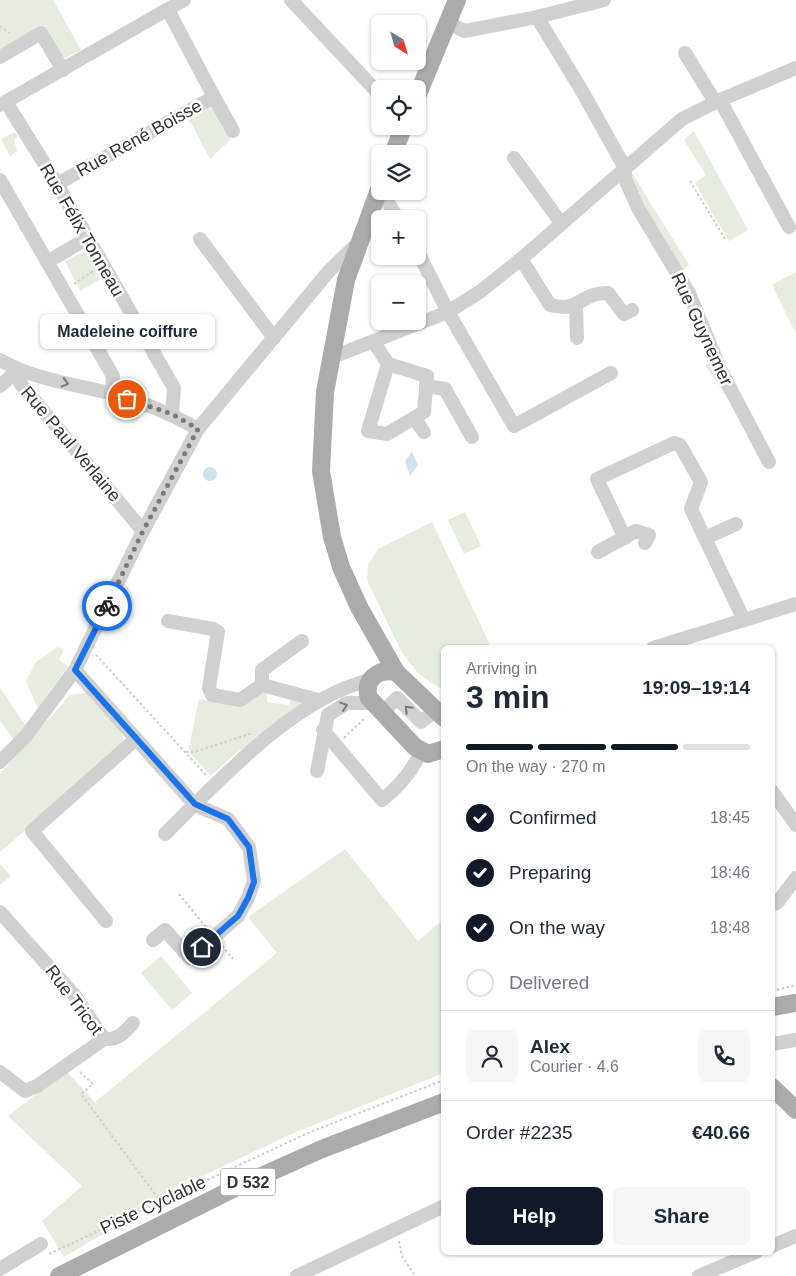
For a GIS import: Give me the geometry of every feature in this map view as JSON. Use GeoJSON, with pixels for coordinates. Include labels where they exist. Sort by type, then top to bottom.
{"type":"FeatureCollection","features":[{"type":"Feature","properties":{"kind":"main road"},"geometry":{"type":"LineString","coordinates":[[424,80],[457,0]]}},
{"type":"Feature","properties":{"kind":"main road"},"geometry":{"type":"LineString","coordinates":[[375,200],[358,242],[347,276],[330,358],[322,426],[323,488],[341,567],[359,607],[396,672],[441,712]]}},
{"type":"Feature","properties":{"kind":"main road"},"geometry":{"type":"LineString","coordinates":[[374,692],[384,650]]}},
{"type":"Feature","properties":{"kind":"main road"},"geometry":{"type":"LineString","coordinates":[[374,692],[384,671],[396,672]]}},
{"type":"Feature","properties":{"kind":"main road"},"geometry":{"type":"LineString","coordinates":[[374,692],[421,752],[428,754],[441,750]]}},
{"type":"Feature","properties":{"kind":"main road"},"geometry":{"type":"LineString","coordinates":[[775,1003],[796,1003]]}},
{"type":"Feature","properties":{"kind":"main road"},"geometry":{"type":"LineString","coordinates":[[775,1090],[794,1106]]}},
{"type":"Feature","properties":{"kind":"main road","name":"D 532"},"geometry":{"type":"LineString","coordinates":[[59,1276],[280,1167],[441,1103]]}},
{"type":"Feature","properties":{"kind":"street"},"geometry":{"type":"LineString","coordinates":[[3,104],[184,0]]}},
{"type":"Feature","properties":{"kind":"street"},"geometry":{"type":"LineString","coordinates":[[290,0],[371,86]]}},
{"type":"Feature","properties":{"kind":"street"},"geometry":{"type":"LineString","coordinates":[[447,23],[465,31],[537,17],[559,7],[604,0]]}},
{"type":"Feature","properties":{"kind":"street","name":"Rue René Boisse"},"geometry":{"type":"LineString","coordinates":[[57,184],[214,97],[168,10]]}},
{"type":"Feature","properties":{"kind":"street","name":"Rue Guynemer"},"geometry":{"type":"LineString","coordinates":[[537,17],[582,91],[625,168],[625,179],[638,208],[690,293],[720,369],[769,462]]}},
{"type":"Feature","properties":{"kind":"street"},"geometry":{"type":"LineString","coordinates":[[0,57],[41,33],[63,70]]}},
{"type":"Feature","properties":{"kind":"street"},"geometry":{"type":"LineString","coordinates":[[685,53],[717,101],[789,227]]}},
{"type":"Feature","properties":{"kind":"street"},"geometry":{"type":"LineString","coordinates":[[330,358],[448,312],[481,291],[521,259],[682,119],[717,101],[796,68]]}},
{"type":"Feature","properties":{"kind":"street"},"geometry":{"type":"LineString","coordinates":[[214,97],[233,131]]}},
{"type":"Feature","properties":{"kind":"street","name":"Rue Félix Tonneau"},"geometry":{"type":"LineString","coordinates":[[3,104],[57,184],[174,388],[172,414]]}},
{"type":"Feature","properties":{"kind":"street"},"geometry":{"type":"LineString","coordinates":[[514,158],[561,223]]}},
{"type":"Feature","properties":{"kind":"street"},"geometry":{"type":"LineString","coordinates":[[0,180],[113,376],[112,394]]}},
{"type":"Feature","properties":{"kind":"street"},"geometry":{"type":"LineString","coordinates":[[47,262],[88,238]]}},
{"type":"Feature","properties":{"kind":"street"},"geometry":{"type":"LineString","coordinates":[[200,239],[274,338]]}},
{"type":"Feature","properties":{"kind":"street"},"geometry":{"type":"LineString","coordinates":[[0,762],[26,736],[75,670],[143,531],[198,429],[329,271],[358,242]]}},
{"type":"Feature","properties":{"kind":"street"},"geometry":{"type":"LineString","coordinates":[[521,259],[550,305],[563,309],[576,305],[594,293],[608,293],[624,314],[632,310]]}},
{"type":"Feature","properties":{"kind":"street"},"geometry":{"type":"LineString","coordinates":[[424,265],[448,312],[514,426],[611,373]]}},
{"type":"Feature","properties":{"kind":"street"},"geometry":{"type":"LineString","coordinates":[[329,271],[337,269],[347,276]]}},
{"type":"Feature","properties":{"kind":"street"},"geometry":{"type":"LineString","coordinates":[[309,296],[328,282],[347,276]]}},
{"type":"Feature","properties":{"kind":"street"},"geometry":{"type":"LineString","coordinates":[[576,305],[577,338]]}},
{"type":"Feature","properties":{"kind":"street"},"geometry":{"type":"LineString","coordinates":[[374,342],[388,364],[427,376],[424,412],[387,434],[368,431],[388,364]]}},
{"type":"Feature","properties":{"kind":"street","name":"Rue Paul Verlaine"},"geometry":{"type":"LineString","coordinates":[[0,360],[18,370],[20,383],[143,531]]}},
{"type":"Feature","properties":{"kind":"street"},"geometry":{"type":"LineString","coordinates":[[0,386],[18,370],[112,394],[172,414],[198,429]]}},
{"type":"Feature","properties":{"kind":"street"},"geometry":{"type":"LineString","coordinates":[[426,386],[446,389],[472,437]]}},
{"type":"Feature","properties":{"kind":"street"},"geometry":{"type":"LineString","coordinates":[[414,418],[424,432]]}},
{"type":"Feature","properties":{"kind":"street"},"geometry":{"type":"LineString","coordinates":[[625,538],[596,479],[674,442],[680,445],[701,482],[691,509],[744,620]]}},
{"type":"Feature","properties":{"kind":"street"},"geometry":{"type":"LineString","coordinates":[[705,538],[736,524]]}},
{"type":"Feature","properties":{"kind":"street"},"geometry":{"type":"LineString","coordinates":[[598,552],[636,531],[649,534],[645,543]]}},
{"type":"Feature","properties":{"kind":"street"},"geometry":{"type":"LineString","coordinates":[[663,645],[796,604]]}},
{"type":"Feature","properties":{"kind":"street"},"geometry":{"type":"LineString","coordinates":[[168,621],[213,629],[218,632],[209,688],[212,695],[240,700],[262,685],[318,700]]}},
{"type":"Feature","properties":{"kind":"street"},"geometry":{"type":"LineString","coordinates":[[262,685],[262,670],[302,641]]}},
{"type":"Feature","properties":{"kind":"street"},"geometry":{"type":"LineString","coordinates":[[75,670],[195,804],[228,819],[249,847],[254,882],[238,916],[190,958],[165,930],[153,940]]}},
{"type":"Feature","properties":{"kind":"street"},"geometry":{"type":"LineString","coordinates":[[165,834],[237,761],[318,700],[342,688],[374,692],[397,698],[421,722],[441,712]]}},
{"type":"Feature","properties":{"kind":"street"},"geometry":{"type":"LineString","coordinates":[[317,771],[328,714],[347,703],[374,692]]}},
{"type":"Feature","properties":{"kind":"street"},"geometry":{"type":"LineString","coordinates":[[324,727],[382,800],[395,790],[406,777],[421,752]]}},
{"type":"Feature","properties":{"kind":"street"},"geometry":{"type":"LineString","coordinates":[[106,921],[32,831],[136,739]]}},
{"type":"Feature","properties":{"kind":"street"},"geometry":{"type":"LineString","coordinates":[[775,795],[796,825]]}},
{"type":"Feature","properties":{"kind":"street"},"geometry":{"type":"LineString","coordinates":[[775,904],[796,878]]}},
{"type":"Feature","properties":{"kind":"street","name":"Rue Tricot"},"geometry":{"type":"LineString","coordinates":[[0,912],[75,996],[104,1040],[37,1086],[25,1091],[0,1072]]}},
{"type":"Feature","properties":{"kind":"street"},"geometry":{"type":"LineString","coordinates":[[104,1040],[114,1040],[123,1035],[133,1023]]}},
{"type":"Feature","properties":{"kind":"street"},"geometry":{"type":"LineString","coordinates":[[775,1044],[796,1040]]}},
{"type":"Feature","properties":{"kind":"street"},"geometry":{"type":"LineString","coordinates":[[297,1276],[441,1207]]}},
{"type":"Feature","properties":{"kind":"street"},"geometry":{"type":"LineString","coordinates":[[775,1245],[796,1236]]}},
{"type":"Feature","properties":{"kind":"street"},"geometry":{"type":"LineString","coordinates":[[0,1269],[43,1250]]}},
{"type":"Feature","properties":{"kind":"street"},"geometry":{"type":"LineString","coordinates":[[699,1276],[749,1255]]}},
{"type":"Feature","properties":{"kind":"path"},"geometry":{"type":"LineString","coordinates":[[0,26],[22,44]]}},
{"type":"Feature","properties":{"kind":"path"},"geometry":{"type":"LineString","coordinates":[[690,181],[725,239]]}},
{"type":"Feature","properties":{"kind":"path"},"geometry":{"type":"LineString","coordinates":[[63,289],[103,264]]}},
{"type":"Feature","properties":{"kind":"path"},"geometry":{"type":"LineString","coordinates":[[86,648],[96,654],[215,784]]}},
{"type":"Feature","properties":{"kind":"path"},"geometry":{"type":"LineString","coordinates":[[186,752],[194,752],[254,732]]}},
{"type":"Feature","properties":{"kind":"path"},"geometry":{"type":"LineString","coordinates":[[775,1001],[796,985]]}},
{"type":"Feature","properties":{"kind":"path"},"geometry":{"type":"LineString","coordinates":[[68,1063],[93,1084],[81,1094],[161,1202]]}},
{"type":"Feature","properties":{"kind":"path","name":"Piste Cyclable"},"geometry":{"type":"LineString","coordinates":[[43,1250],[161,1202],[310,1132],[441,1081]]}},
{"type":"Feature","properties":{"kind":"path"},"geometry":{"type":"LineString","coordinates":[[395,1229],[402,1256],[415,1276]]}},
{"type":"Feature","properties":{"kind":"shaded area"},"geometry":{"type":"Polygon","coordinates":[[[0,0],[53,0],[81,50],[61,60],[41,25],[0,49],[0,0]]]}},
{"type":"Feature","properties":{"kind":"shaded area"},"geometry":{"type":"Polygon","coordinates":[[[212,106],[231,139],[210,159],[192,124],[188,121],[212,106]]]}},
{"type":"Feature","properties":{"kind":"shaded area"},"geometry":{"type":"Polygon","coordinates":[[[694,131],[748,230],[729,241],[695,183],[706,175],[684,140],[694,131]]]}},
{"type":"Feature","properties":{"kind":"shaded area"},"geometry":{"type":"Polygon","coordinates":[[[15,132],[18,136],[14,140],[17,151],[10,156],[1,139],[15,132]]]}},
{"type":"Feature","properties":{"kind":"shaded area"},"geometry":{"type":"Polygon","coordinates":[[[632,173],[689,265],[682,271],[628,176],[632,173]]]}},
{"type":"Feature","properties":{"kind":"shaded area"},"geometry":{"type":"Polygon","coordinates":[[[85,251],[101,279],[80,291],[65,261],[85,251]]]}},
{"type":"Feature","properties":{"kind":"shaded area"},"geometry":{"type":"Polygon","coordinates":[[[796,272],[796,334],[772,285],[796,272]]]}},
{"type":"Feature","properties":{"kind":"shaded area"},"geometry":{"type":"Polygon","coordinates":[[[712,362],[728,393],[725,395],[705,365],[712,362]]]}},
{"type":"Feature","properties":{"kind":"shaded area"},"geometry":{"type":"Polygon","coordinates":[[[465,512],[481,546],[464,554],[448,520],[465,512]]]}},
{"type":"Feature","properties":{"kind":"shaded area"},"geometry":{"type":"Polygon","coordinates":[[[432,522],[490,645],[441,645],[441,689],[418,673],[402,653],[367,580],[368,565],[378,549],[432,522]]]}},
{"type":"Feature","properties":{"kind":"shaded area"},"geometry":{"type":"Polygon","coordinates":[[[58,647],[64,649],[59,660],[68,666],[38,709],[26,681],[36,662],[58,647]]]}},
{"type":"Feature","properties":{"kind":"shaded area"},"geometry":{"type":"Polygon","coordinates":[[[0,688],[26,726],[14,740],[0,721],[0,688]]]}},
{"type":"Feature","properties":{"kind":"shaded area"},"geometry":{"type":"Polygon","coordinates":[[[267,692],[267,702],[289,705],[292,696],[305,704],[235,754],[211,776],[190,753],[189,747],[199,699],[240,705],[267,692]]]}},
{"type":"Feature","properties":{"kind":"shaded area"},"geometry":{"type":"Polygon","coordinates":[[[86,693],[122,733],[124,743],[116,753],[0,852],[0,774],[70,695],[86,693]]]}},
{"type":"Feature","properties":{"kind":"shaded area"},"geometry":{"type":"Polygon","coordinates":[[[345,849],[418,941],[441,922],[441,1074],[296,1132],[196,1179],[64,1257],[42,1221],[82,1186],[8,1116],[66,1071],[95,1102],[277,953],[248,917],[345,849]]]}},
{"type":"Feature","properties":{"kind":"shaded area"},"geometry":{"type":"Polygon","coordinates":[[[0,864],[11,876],[0,885],[0,864]]]}},
{"type":"Feature","properties":{"kind":"shaded area"},"geometry":{"type":"Polygon","coordinates":[[[161,956],[192,993],[172,1010],[141,973],[161,956]]]}},
{"type":"Feature","properties":{"kind":"water"},"geometry":{"type":"Polygon","coordinates":[[[412,452],[418,465],[410,476],[405,461],[412,452]]]}},
{"type":"Feature","properties":{"kind":"water"},"geometry":{"type":"Polygon","coordinates":[[[210,467],[215,469],[217,474],[215,479],[210,481],[205,479],[203,474],[205,469],[210,467]]]}},
{"type":"Feature","properties":{"kind":"way so far"},"geometry":{"type":"LineString","coordinates":[[107,606],[143,531],[198,429],[172,414],[127,399]]}},
{"type":"Feature","properties":{"kind":"place","name":"Madeleine coiffure"},"geometry":{"type":"Point","coordinates":[127,399]}},
{"type":"Feature","properties":{"kind":"route"},"geometry":{"type":"LineString","coordinates":[[107,606],[75,670],[195,804],[228,819],[249,847],[253,862],[254,882],[248,898],[238,916],[202,947]]}}]}
